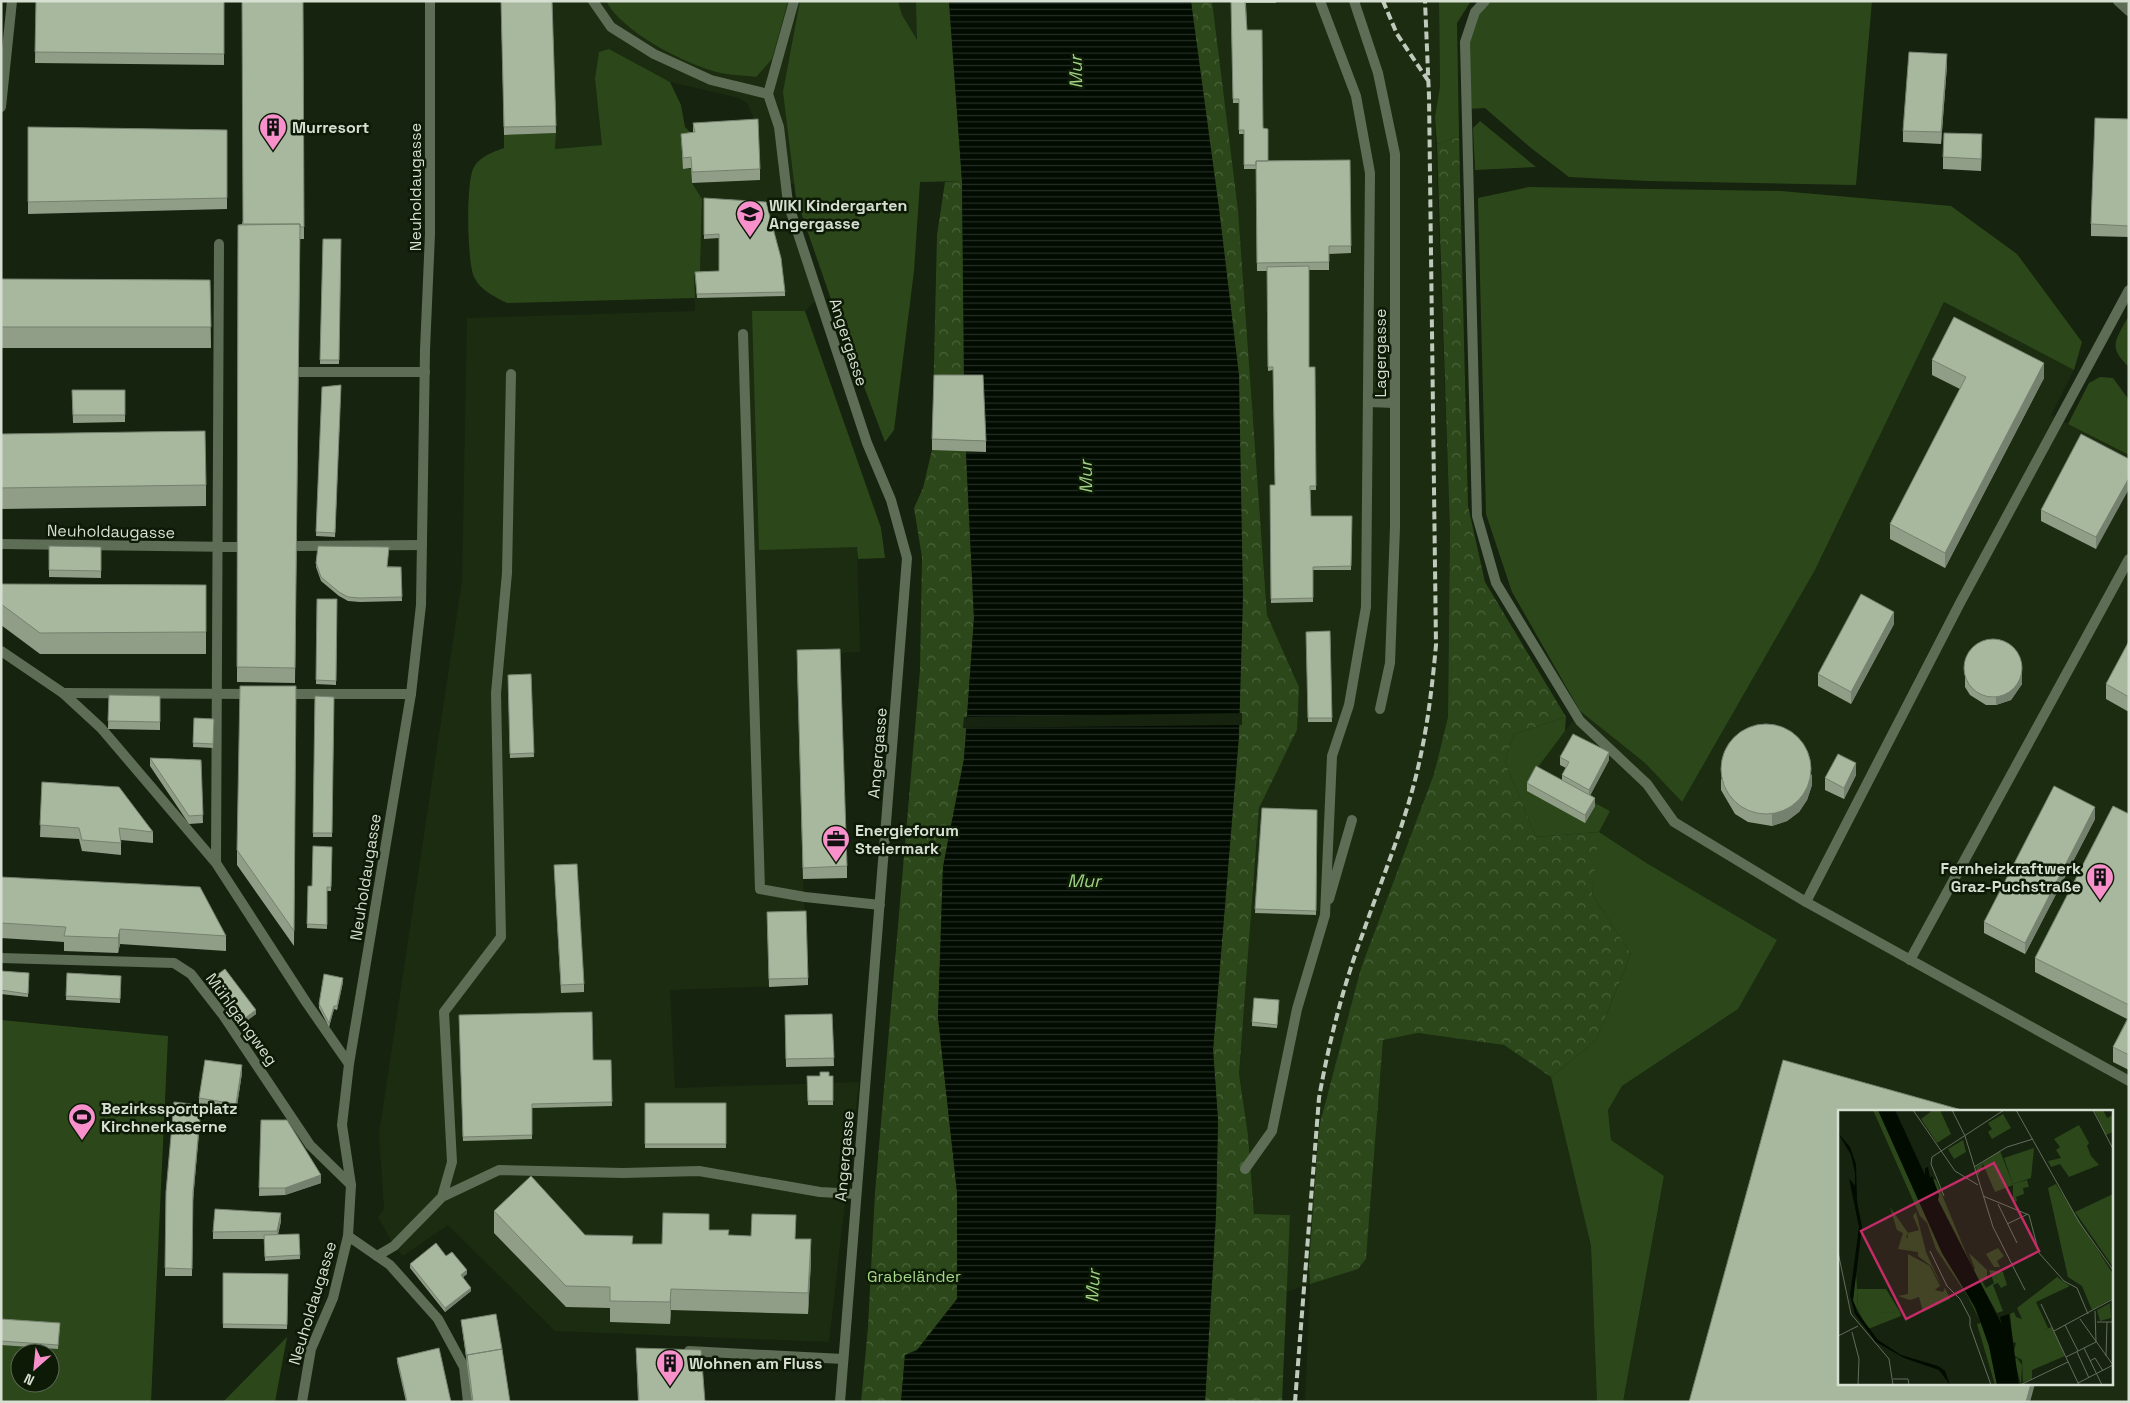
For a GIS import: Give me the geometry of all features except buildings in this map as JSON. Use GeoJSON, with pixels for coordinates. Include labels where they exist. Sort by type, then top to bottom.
{"type":"FeatureCollection","features":[{"type":"Feature","properties":{"kind":"street"},"geometry":{"type":"LineString","coordinates":[[1,107],[12,1]]}},
{"type":"Feature","properties":{"kind":"street","name":"Neuholdaugasse"},"geometry":{"type":"LineString","coordinates":[[302,1402],[311,1348],[333,1298],[348,1236],[351,1186],[342,1125],[350,1064],[411,694],[421,605],[425,372],[430,234],[430,1]]}},
{"type":"Feature","properties":{"kind":"street"},"geometry":{"type":"LineString","coordinates":[[593,1],[611,27],[654,54],[711,80],[768,94],[794,1]]}},
{"type":"Feature","properties":{"kind":"street"},"geometry":{"type":"LineString","coordinates":[[1320,1],[1356,96],[1370,173],[1366,607],[1349,705],[1332,756],[1325,915]]}},
{"type":"Feature","properties":{"kind":"street","name":"Lagergasse"},"geometry":{"type":"LineString","coordinates":[[1354,1],[1378,73],[1395,154],[1395,527],[1390,663],[1380,709]]}},
{"type":"Feature","properties":{"kind":"street"},"geometry":{"type":"LineString","coordinates":[[1485,1],[1475,12],[1465,42],[1477,516],[1496,583],[1580,721],[1647,784],[1674,822],[1806,902],[2129,1081]]}},
{"type":"Feature","properties":{"kind":"street"},"geometry":{"type":"LineString","coordinates":[[2118,1],[2129,11]]}},
{"type":"Feature","properties":{"kind":"street","name":"Angergasse"},"geometry":{"type":"LineString","coordinates":[[768,94],[780,127],[791,212],[867,443],[891,500],[907,558],[840,1402]]}},
{"type":"Feature","properties":{"kind":"street"},"geometry":{"type":"LineString","coordinates":[[216,862],[219,244]]}},
{"type":"Feature","properties":{"kind":"street"},"geometry":{"type":"LineString","coordinates":[[1806,902],[1960,603],[2129,290]]}},
{"type":"Feature","properties":{"kind":"street"},"geometry":{"type":"LineString","coordinates":[[743,334],[760,889],[804,897],[880,905]]}},
{"type":"Feature","properties":{"kind":"street"},"geometry":{"type":"LineString","coordinates":[[300,372],[425,372]]}},
{"type":"Feature","properties":{"kind":"street"},"geometry":{"type":"LineString","coordinates":[[442,1198],[452,1162],[444,1012],[501,938],[496,693],[507,573],[510,374]]}},
{"type":"Feature","properties":{"kind":"street"},"geometry":{"type":"LineString","coordinates":[[1368,402],[1395,403]]}},
{"type":"Feature","properties":{"kind":"street","name":"Neuholdaugasse"},"geometry":{"type":"LineString","coordinates":[[1,544],[237,547]]}},
{"type":"Feature","properties":{"kind":"street"},"geometry":{"type":"LineString","coordinates":[[298,546],[422,545]]}},
{"type":"Feature","properties":{"kind":"street"},"geometry":{"type":"LineString","coordinates":[[1910,960],[2129,559]]}},
{"type":"Feature","properties":{"kind":"street"},"geometry":{"type":"LineString","coordinates":[[1,651],[63,693],[102,728],[216,862],[306,1002],[350,1064]]}},
{"type":"Feature","properties":{"kind":"street"},"geometry":{"type":"LineString","coordinates":[[63,693],[411,694]]}},
{"type":"Feature","properties":{"kind":"street"},"geometry":{"type":"LineString","coordinates":[[1245,1169],[1272,1131],[1297,1009],[1352,820]]}},
{"type":"Feature","properties":{"kind":"street","name":"Mühlgangweg"},"geometry":{"type":"LineString","coordinates":[[1,958],[174,963],[192,974],[224,1015],[310,1145],[351,1186]]}},
{"type":"Feature","properties":{"kind":"street"},"geometry":{"type":"LineString","coordinates":[[377,1256],[394,1246],[442,1198],[499,1170],[623,1173],[699,1171],[820,1192],[856,1194]]}},
{"type":"Feature","properties":{"kind":"street"},"geometry":{"type":"LineString","coordinates":[[348,1236],[390,1265],[438,1319],[464,1367],[468,1402]]}},
{"type":"Feature","properties":{"kind":"street"},"geometry":{"type":"LineString","coordinates":[[676,1351],[843,1359]]}},
{"type":"Feature","properties":{"kind":"shaded area"},"geometry":{"type":"Polygon","coordinates":[[[501,1],[949,1],[962,181],[786,184],[819,297],[805,311],[752,311],[857,547],[860,652],[840,653],[847,878],[803,879],[808,985],[670,990],[675,1088],[859,1082],[829,1342],[555,1331],[448,1225],[403,1256],[394,1246],[378,1217],[384,1209],[379,1134],[462,581],[467,318],[695,311],[694,274],[700,273],[702,199],[692,183],[759,180],[758,130],[748,104],[739,98],[670,82],[609,49],[595,79],[602,145],[555,149],[556,134],[504,135],[501,1]]]}},
{"type":"Feature","properties":{"kind":"shaded area"},"geometry":{"type":"Polygon","coordinates":[[[1212,1],[1439,1],[1440,86],[1435,117],[1450,531],[1448,717],[1434,774],[1361,968],[1319,1127],[1309,1265],[1310,1284],[1286,1292],[1290,1215],[1254,1214],[1248,1135],[1239,1074],[1259,808],[1297,730],[1299,687],[1267,615],[1238,210],[1212,1]]]}},
{"type":"Feature","properties":{"kind":"shaded area","name":"Fernheizkraftwerk Graz-Puchstraße"},"geometry":{"type":"Polygon","coordinates":[[[1944,302],[2074,370],[2051,415],[2129,455],[2129,1402],[1623,1402],[1664,1177],[1611,1140],[1608,1110],[1622,1086],[1738,1009],[1648,864],[1599,832],[1610,811],[1535,771],[1580,711],[1645,763],[1682,802],[1815,570],[1944,302]]]}},
{"type":"Feature","properties":{"kind":"shaded area"},"geometry":{"type":"Polygon","coordinates":[[[1418,1033],[1504,1045],[1551,1077],[1591,1246],[1597,1402],[1305,1402],[1310,1284],[1366,1259],[1383,1040],[1418,1033]]]}},
{"type":"Feature","properties":{"kind":"green space"},"geometry":{"type":"Polygon","coordinates":[[[606,1],[788,1],[772,59],[756,77],[715,72],[667,52],[624,23],[606,1]]]}},
{"type":"Feature","properties":{"kind":"green space"},"geometry":{"type":"Polygon","coordinates":[[[800,1],[898,1],[902,15],[917,40],[916,1],[949,1],[962,181],[920,182],[914,271],[894,430],[885,442],[833,305],[796,198],[783,92],[800,1]]]}},
{"type":"Feature","properties":{"kind":"green space"},"geometry":{"type":"Polygon","coordinates":[[[1191,1],[1212,1],[1238,210],[1267,615],[1299,687],[1297,730],[1259,808],[1239,1074],[1248,1135],[1254,1214],[1290,1215],[1282,1402],[1205,1402],[1216,1213],[1218,1120],[1213,1050],[1239,735],[1191,1]]]}},
{"type":"Feature","properties":{"kind":"green space"},"geometry":{"type":"Polygon","coordinates":[[[1439,1],[1471,1],[1457,23],[1459,137],[1437,144],[1435,117],[1440,86],[1439,1]]]}},
{"type":"Feature","properties":{"kind":"green space"},"geometry":{"type":"Polygon","coordinates":[[[1485,1],[1872,1],[1856,185],[1647,181],[1569,177],[1531,148],[1485,108],[1467,109],[1465,42],[1485,1]]]}},
{"type":"Feature","properties":{"kind":"green space"},"geometry":{"type":"Polygon","coordinates":[[[609,49],[670,82],[681,105],[685,127],[693,135],[683,169],[691,169],[692,183],[702,199],[700,273],[694,274],[695,298],[507,303],[488,293],[474,277],[470,256],[468,206],[473,169],[482,158],[504,148],[504,135],[556,133],[555,149],[602,145],[595,79],[599,52],[609,49]]]}},
{"type":"Feature","properties":{"kind":"green space"},"geometry":{"type":"Polygon","coordinates":[[[1480,121],[1536,167],[1475,170],[1473,128],[1480,121]]]}},
{"type":"Feature","properties":{"kind":"green space"},"geometry":{"type":"Polygon","coordinates":[[[1459,137],[1468,506],[1485,582],[1566,717],[1514,734],[1505,762],[1536,837],[1599,832],[1592,894],[1631,954],[1596,1040],[1551,1077],[1504,1045],[1418,1033],[1383,1040],[1366,1259],[1358,1269],[1310,1284],[1309,1265],[1319,1127],[1361,968],[1434,774],[1448,717],[1450,531],[1437,144],[1459,137]]]}},
{"type":"Feature","properties":{"kind":"green space","name":"Grabeländer"},"geometry":{"type":"Polygon","coordinates":[[[962,181],[966,452],[974,618],[964,759],[943,867],[938,1017],[957,1192],[957,1299],[917,1350],[905,1355],[901,1402],[861,1402],[868,1327],[875,1193],[920,670],[922,557],[914,508],[923,488],[932,450],[937,235],[945,182],[962,181]]]}},
{"type":"Feature","properties":{"kind":"green space"},"geometry":{"type":"Polygon","coordinates":[[[1529,187],[1781,191],[1951,206],[2017,254],[2082,342],[2074,370],[1944,302],[1815,570],[1682,802],[1645,763],[1580,711],[1512,592],[1486,514],[1478,198],[1529,187]]]}},
{"type":"Feature","properties":{"kind":"green space"},"geometry":{"type":"Polygon","coordinates":[[[752,311],[805,311],[881,528],[885,558],[858,559],[857,547],[759,550],[752,311]]]}},
{"type":"Feature","properties":{"kind":"green space"},"geometry":{"type":"Polygon","coordinates":[[[2129,315],[2129,367],[2118,353],[2116,342],[2129,315]]]}},
{"type":"Feature","properties":{"kind":"green space"},"geometry":{"type":"Polygon","coordinates":[[[2100,377],[2113,378],[2129,400],[2129,455],[2068,424],[2089,383],[2100,377]]]}},
{"type":"Feature","properties":{"kind":"green space"},"geometry":{"type":"Polygon","coordinates":[[[1566,717],[1565,731],[1535,771],[1610,811],[1599,832],[1648,864],[1777,940],[1738,1009],[1622,1086],[1608,1110],[1611,1140],[1664,1176],[1623,1402],[1597,1402],[1591,1246],[1551,1077],[1596,1040],[1631,954],[1592,894],[1598,832],[1536,837],[1505,762],[1514,734],[1566,717]]]}},
{"type":"Feature","properties":{"kind":"green space","name":"Bezirkssportplatz Kirchnerkaserne"},"geometry":{"type":"Polygon","coordinates":[[[1,1020],[168,1036],[151,1402],[1,1402],[1,1020]]]}},
{"type":"Feature","properties":{"kind":"green space"},"geometry":{"type":"Polygon","coordinates":[[[287,1337],[275,1402],[223,1402],[287,1337]]]}},
{"type":"Feature","properties":{"kind":"water","name":"Mur"},"geometry":{"type":"Polygon","coordinates":[[[949,1],[1191,1],[1239,375],[1243,598],[1239,735],[1213,1050],[1218,1120],[1216,1213],[1205,1402],[901,1402],[905,1355],[917,1350],[957,1299],[957,1192],[938,1017],[943,867],[964,759],[974,618],[966,453],[986,452],[964,388],[962,181],[949,1]]]}},
{"type":"Feature","properties":{"kind":"pier"},"geometry":{"type":"Polygon","coordinates":[[[1242,713],[1242,725],[963,728],[964,717],[1242,713]]]}},
{"type":"Feature","properties":{"kind":"railway"},"geometry":{"type":"LineString","coordinates":[[1383,1],[1397,34],[1429,82]]}},
{"type":"Feature","properties":{"kind":"railway"},"geometry":{"type":"LineString","coordinates":[[1295,1402],[1319,1098],[1327,1056],[1356,953],[1411,796],[1429,711],[1433,678],[1436,645],[1429,96],[1425,1]]}},
{"type":"Feature","properties":{"kind":"place","name":"Murresort"},"geometry":{"type":"Point","coordinates":[273,151]}},
{"type":"Feature","properties":{"kind":"place","name":"WIKI Kindergarten Angergasse"},"geometry":{"type":"Point","coordinates":[750,238]}},
{"type":"Feature","properties":{"kind":"place","name":"Energieforum Steiermark"},"geometry":{"type":"Point","coordinates":[836,863]}},
{"type":"Feature","properties":{"kind":"place","name":"Fernheizkraftwerk Graz-Puchstraße"},"geometry":{"type":"Point","coordinates":[2100,901]}},
{"type":"Feature","properties":{"kind":"place","name":"Bezirkssportplatz Kirchnerkaserne"},"geometry":{"type":"Point","coordinates":[82,1141]}},
{"type":"Feature","properties":{"kind":"place","name":"Wohnen am Fluss"},"geometry":{"type":"Point","coordinates":[670,1387]}}]}
